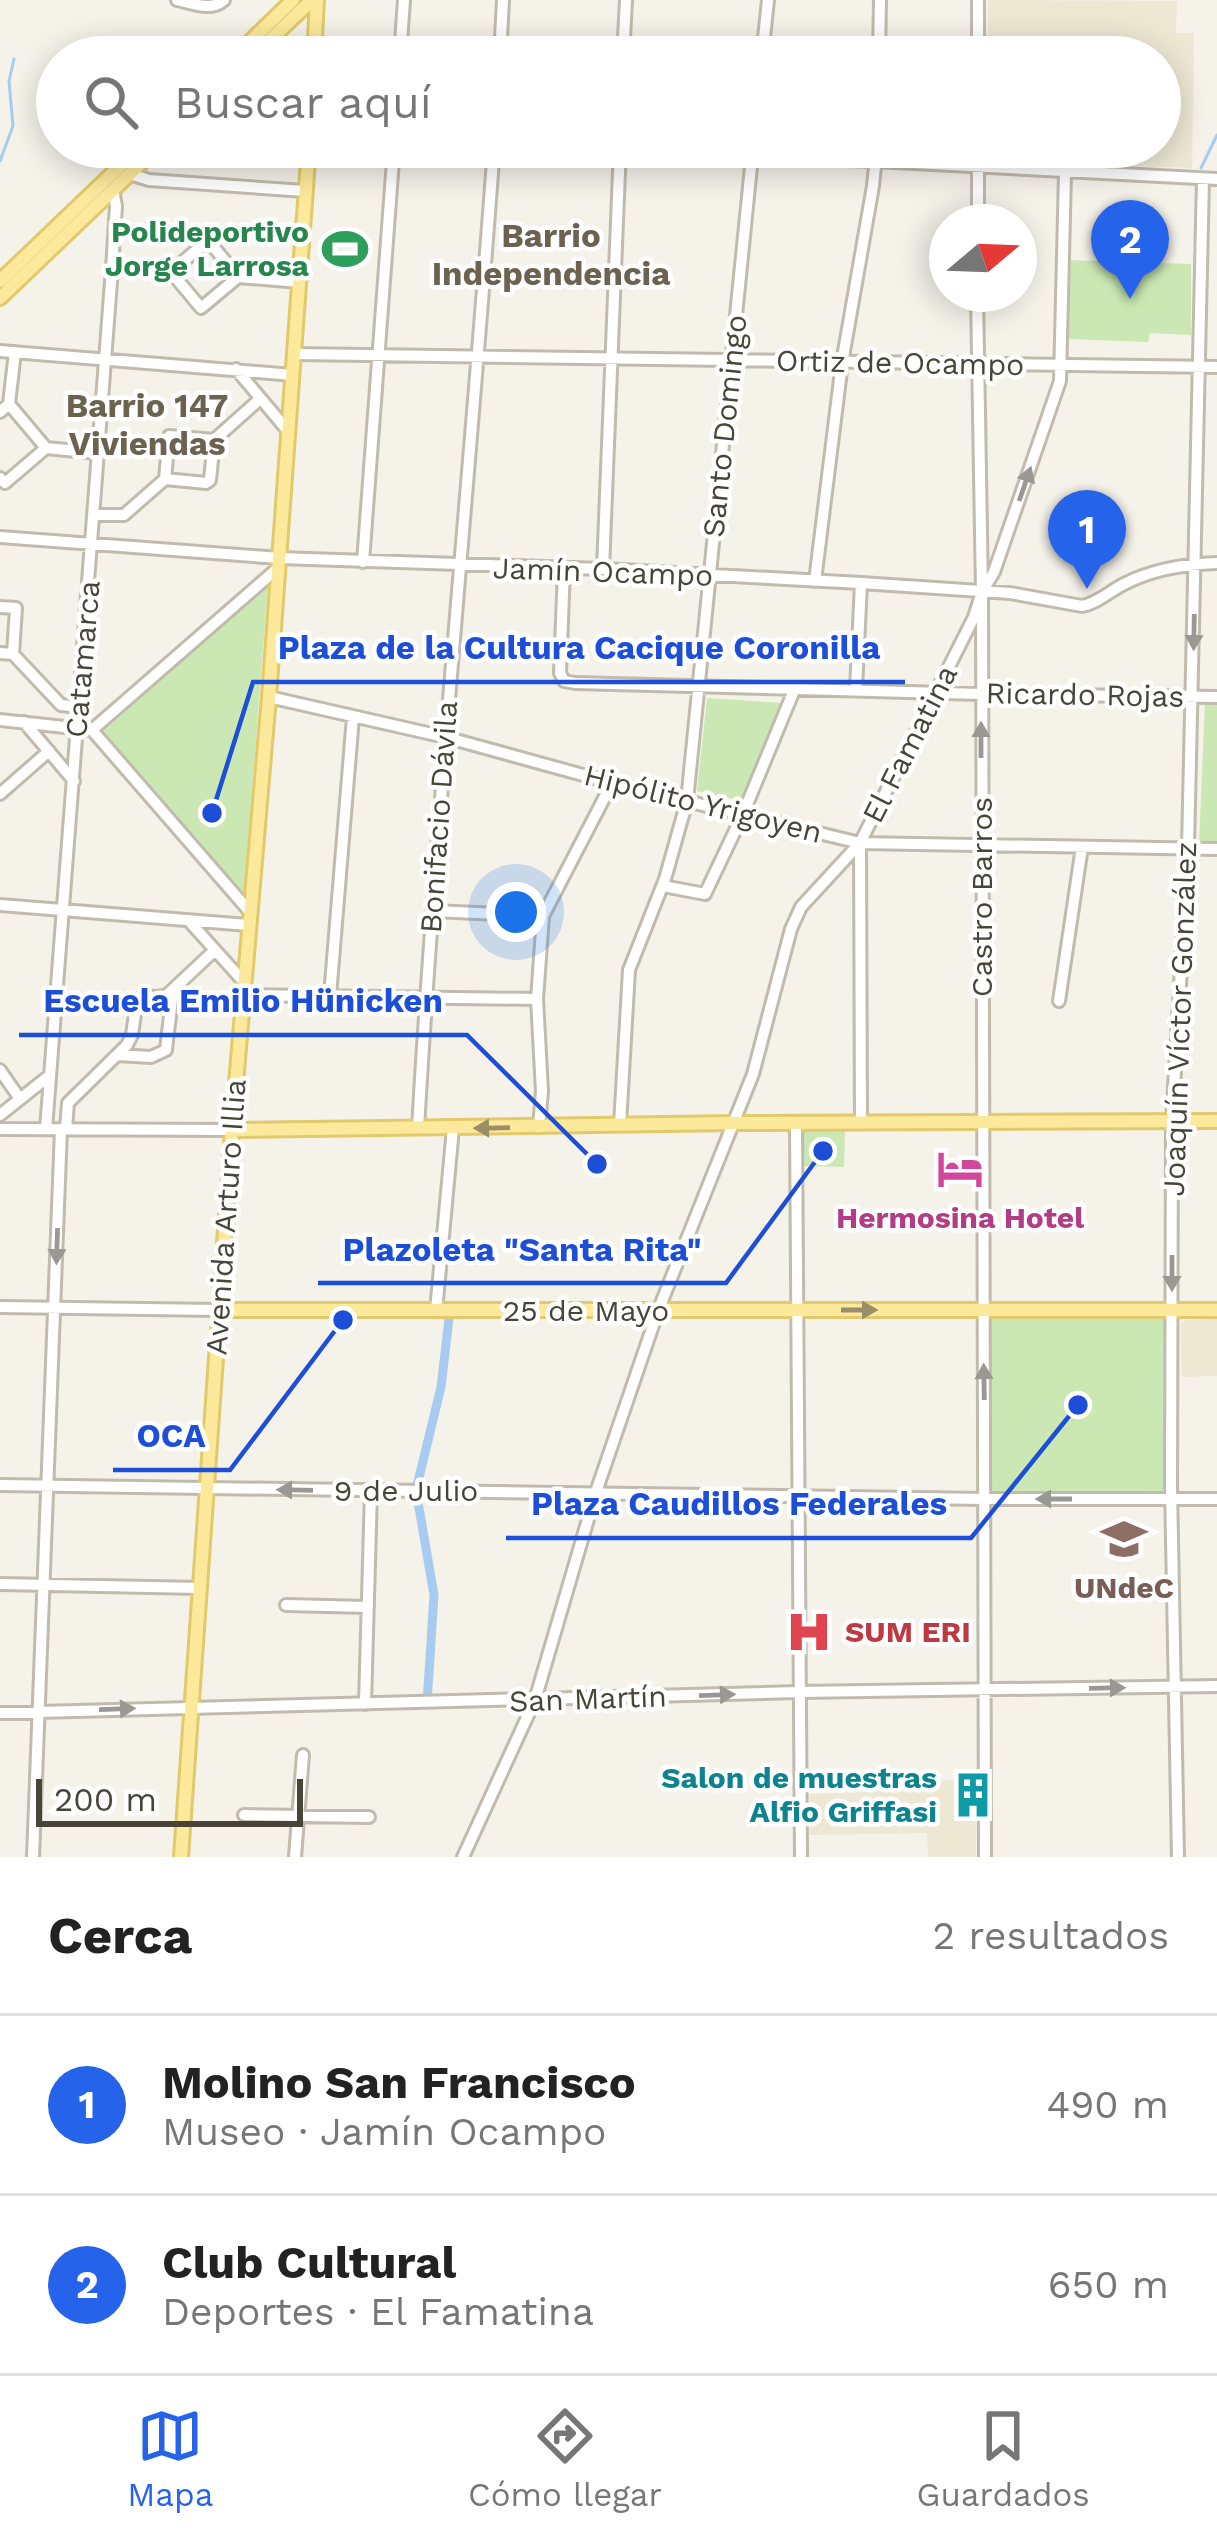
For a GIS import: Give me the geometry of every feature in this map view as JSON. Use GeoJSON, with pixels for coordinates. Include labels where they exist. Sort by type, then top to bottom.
{"type":"FeatureCollection","features":[{"type":"Feature","properties":{"kind":"main road"},"geometry":{"type":"LineString","coordinates":[[255,36],[293,0]]}},
{"type":"Feature","properties":{"kind":"main road"},"geometry":{"type":"LineString","coordinates":[[275,36],[315,0]]}},
{"type":"Feature","properties":{"kind":"main road"},"geometry":{"type":"LineString","coordinates":[[314,36],[315,0]]}},
{"type":"Feature","properties":{"kind":"main road"},"geometry":{"type":"LineString","coordinates":[[0,281],[118,168]]}},
{"type":"Feature","properties":{"kind":"main road"},"geometry":{"type":"LineString","coordinates":[[0,298],[136,168]]}},
{"type":"Feature","properties":{"kind":"main road","name":"Avenida Arturo Illia"},"geometry":{"type":"LineString","coordinates":[[181,1857],[307,168]]}},
{"type":"Feature","properties":{"kind":"main road"},"geometry":{"type":"LineString","coordinates":[[232,1130],[1217,1121]]}},
{"type":"Feature","properties":{"kind":"main road","name":"25 de Mayo"},"geometry":{"type":"LineString","coordinates":[[219,1310],[1217,1310]]}},
{"type":"Feature","properties":{"kind":"street"},"geometry":{"type":"LineString","coordinates":[[177,0],[211,7],[224,0]]}},
{"type":"Feature","properties":{"kind":"street"},"geometry":{"type":"LineString","coordinates":[[401,36],[404,0]]}},
{"type":"Feature","properties":{"kind":"street"},"geometry":{"type":"LineString","coordinates":[[501,36],[503,0]]}},
{"type":"Feature","properties":{"kind":"street"},"geometry":{"type":"LineString","coordinates":[[624,36],[626,0]]}},
{"type":"Feature","properties":{"kind":"street"},"geometry":{"type":"LineString","coordinates":[[764,36],[768,0]]}},
{"type":"Feature","properties":{"kind":"street"},"geometry":{"type":"LineString","coordinates":[[879,36],[880,0]]}},
{"type":"Feature","properties":{"kind":"street"},"geometry":{"type":"LineString","coordinates":[[978,0],[978,36]]}},
{"type":"Feature","properties":{"kind":"street"},"geometry":{"type":"LineString","coordinates":[[363,562],[392,168]]}},
{"type":"Feature","properties":{"kind":"street","name":"Bonifacio Dávila"},"geometry":{"type":"LineString","coordinates":[[418,1128],[458,566],[492,168]]}},
{"type":"Feature","properties":{"kind":"street"},"geometry":{"type":"LineString","coordinates":[[603,569],[619,168]]}},
{"type":"Feature","properties":{"kind":"street","name":"Santo Domingo"},"geometry":{"type":"LineString","coordinates":[[620,1125],[628,970],[663,886],[687,801],[751,168]]}},
{"type":"Feature","properties":{"kind":"street"},"geometry":{"type":"LineString","coordinates":[[815,580],[842,363],[875,168]]}},
{"type":"Feature","properties":{"kind":"street"},"geometry":{"type":"LineString","coordinates":[[978,204],[978,168],[1217,179]]}},
{"type":"Feature","properties":{"kind":"street","name":"El Famatina"},"geometry":{"type":"LineString","coordinates":[[463,1857],[535,1700],[596,1492],[658,1311],[734,1123],[801,907],[860,843],[994,572],[1060,381],[1065,173]]}},
{"type":"Feature","properties":{"kind":"street"},"geometry":{"type":"LineString","coordinates":[[130,174],[149,180],[305,190]]}},
{"type":"Feature","properties":{"kind":"street","name":"Joaquín Víctor González"},"geometry":{"type":"LineString","coordinates":[[1178,1857],[1171,1498],[1172,1122],[1188,848],[1203,178]]}},
{"type":"Feature","properties":{"kind":"street","name":"Catamarca"},"geometry":{"type":"LineString","coordinates":[[46,1129],[112,269],[113,190]]}},
{"type":"Feature","properties":{"kind":"street"},"geometry":{"type":"LineString","coordinates":[[112,269],[170,272],[208,240],[238,277]]}},
{"type":"Feature","properties":{"kind":"street"},"geometry":{"type":"LineString","coordinates":[[170,272],[201,308],[238,277],[300,282]]}},
{"type":"Feature","properties":{"kind":"street","name":"Castro Barros"},"geometry":{"type":"LineString","coordinates":[[977,312],[985,1857]]}},
{"type":"Feature","properties":{"kind":"street"},"geometry":{"type":"LineString","coordinates":[[0,351],[292,375]]}},
{"type":"Feature","properties":{"kind":"street"},"geometry":{"type":"LineString","coordinates":[[15,352],[4,408],[46,448],[97,453]]}},
{"type":"Feature","properties":{"kind":"street","name":"Ortiz de Ocampo"},"geometry":{"type":"LineString","coordinates":[[294,354],[1217,367]]}},
{"type":"Feature","properties":{"kind":"street"},"geometry":{"type":"LineString","coordinates":[[236,369],[288,430]]}},
{"type":"Feature","properties":{"kind":"street"},"geometry":{"type":"LineString","coordinates":[[165,478],[210,480],[214,440],[260,399]]}},
{"type":"Feature","properties":{"kind":"street"},"geometry":{"type":"LineString","coordinates":[[94,515],[124,514],[165,478],[170,436],[214,440]]}},
{"type":"Feature","properties":{"kind":"street"},"geometry":{"type":"LineString","coordinates":[[0,478],[5,483],[46,448]]}},
{"type":"Feature","properties":{"kind":"street","name":"Jamín Ocampo"},"geometry":{"type":"LineString","coordinates":[[0,538],[279,563],[603,569],[815,580],[1010,593],[1090,605],[1140,577],[1217,562]]}},
{"type":"Feature","properties":{"kind":"street"},"geometry":{"type":"LineString","coordinates":[[0,720],[92,730],[279,563]]}},
{"type":"Feature","properties":{"kind":"street","name":"Ricardo Rojas"},"geometry":{"type":"LineString","coordinates":[[564,568],[560,673],[565,681],[1217,697]]}},
{"type":"Feature","properties":{"kind":"street"},"geometry":{"type":"LineString","coordinates":[[856,689],[861,583]]}},
{"type":"Feature","properties":{"kind":"street"},"geometry":{"type":"LineString","coordinates":[[0,607],[16,608],[7,654],[61,705],[80,707]]}},
{"type":"Feature","properties":{"kind":"street"},"geometry":{"type":"LineString","coordinates":[[663,886],[705,893],[795,688]]}},
{"type":"Feature","properties":{"kind":"street","name":"Hipólito Yrigoyen"},"geometry":{"type":"LineString","coordinates":[[268,697],[860,843],[1217,849]]}},
{"type":"Feature","properties":{"kind":"street"},"geometry":{"type":"LineString","coordinates":[[330,996],[352,717]]}},
{"type":"Feature","properties":{"kind":"street"},"geometry":{"type":"LineString","coordinates":[[24,722],[74,781]]}},
{"type":"Feature","properties":{"kind":"street"},"geometry":{"type":"LineString","coordinates":[[92,730],[249,918]]}},
{"type":"Feature","properties":{"kind":"street"},"geometry":{"type":"LineString","coordinates":[[0,794],[49,752]]}},
{"type":"Feature","properties":{"kind":"street"},"geometry":{"type":"LineString","coordinates":[[539,1127],[537,999],[543,916],[612,783]]}},
{"type":"Feature","properties":{"kind":"street"},"geometry":{"type":"LineString","coordinates":[[860,843],[861,1123]]}},
{"type":"Feature","properties":{"kind":"street"},"geometry":{"type":"LineString","coordinates":[[1059,1001],[1082,847]]}},
{"type":"Feature","properties":{"kind":"street"},"geometry":{"type":"LineString","coordinates":[[0,905],[188,920],[249,918]]}},
{"type":"Feature","properties":{"kind":"street"},"geometry":{"type":"LineString","coordinates":[[433,910],[543,916]]}},
{"type":"Feature","properties":{"kind":"street"},"geometry":{"type":"LineString","coordinates":[[188,920],[243,988],[330,996],[537,999]]}},
{"type":"Feature","properties":{"kind":"street"},"geometry":{"type":"LineString","coordinates":[[33,1857],[68,1103],[132,1036],[136,1000],[164,997],[215,950]]}},
{"type":"Feature","properties":{"kind":"street"},"geometry":{"type":"LineString","coordinates":[[117,1055],[151,1057],[166,1050],[173,990]]}},
{"type":"Feature","properties":{"kind":"street"},"geometry":{"type":"LineString","coordinates":[[0,1070],[20,1099]]}},
{"type":"Feature","properties":{"kind":"street"},"geometry":{"type":"LineString","coordinates":[[0,1115],[49,1076]]}},
{"type":"Feature","properties":{"kind":"street"},"geometry":{"type":"LineString","coordinates":[[796,1124],[801,1857]]}},
{"type":"Feature","properties":{"kind":"street"},"geometry":{"type":"LineString","coordinates":[[0,1129],[232,1130]]}},
{"type":"Feature","properties":{"kind":"street"},"geometry":{"type":"LineString","coordinates":[[436,1310],[453,1129]]}},
{"type":"Feature","properties":{"kind":"street","name":"25 de Mayo"},"geometry":{"type":"LineString","coordinates":[[0,1307],[219,1310]]}},
{"type":"Feature","properties":{"kind":"street","name":"9 de Julio"},"geometry":{"type":"LineString","coordinates":[[0,1485],[1217,1499]]}},
{"type":"Feature","properties":{"kind":"street"},"geometry":{"type":"LineString","coordinates":[[365,1704],[371,1491]]}},
{"type":"Feature","properties":{"kind":"street"},"geometry":{"type":"LineString","coordinates":[[0,1584],[200,1588]]}},
{"type":"Feature","properties":{"kind":"street"},"geometry":{"type":"LineString","coordinates":[[286,1605],[368,1607]]}},
{"type":"Feature","properties":{"kind":"street","name":"San Martín"},"geometry":{"type":"LineString","coordinates":[[0,1713],[1217,1686]]}},
{"type":"Feature","properties":{"kind":"street"},"geometry":{"type":"LineString","coordinates":[[295,1857],[303,1755]]}},
{"type":"Feature","properties":{"kind":"street"},"geometry":{"type":"LineString","coordinates":[[244,1815],[369,1817]]}},
{"type":"Feature","properties":{"kind":"shaded area"},"geometry":{"type":"Polygon","coordinates":[[[988,0],[1177,1],[1176,33],[1194,33],[1192,168],[1181,168],[1181,36],[988,36],[988,0]]]}},
{"type":"Feature","properties":{"kind":"shaded area"},"geometry":{"type":"Polygon","coordinates":[[[1217,1319],[1217,1376],[1182,1377],[1181,1324],[1217,1319]]]}},
{"type":"Feature","properties":{"kind":"shaded area"},"geometry":{"type":"Polygon","coordinates":[[[942,1780],[976,1781],[976,1857],[928,1857],[927,1833],[809,1835],[810,1794],[884,1791],[942,1780]]]}},
{"type":"Feature","properties":{"kind":"green space"},"geometry":{"type":"Polygon","coordinates":[[[1067,260],[1191,264],[1191,335],[1150,333],[1148,342],[1069,339],[1067,260]]]}},
{"type":"Feature","properties":{"kind":"green space"},"geometry":{"type":"Polygon","coordinates":[[[268,585],[244,895],[102,732],[268,585]]]}},
{"type":"Feature","properties":{"kind":"green space"},"geometry":{"type":"Polygon","coordinates":[[[707,698],[783,703],[743,801],[697,791],[707,698]]]}},
{"type":"Feature","properties":{"kind":"green space"},"geometry":{"type":"Polygon","coordinates":[[[1205,702],[1217,702],[1217,847],[1199,846],[1205,702]]]}},
{"type":"Feature","properties":{"kind":"green space"},"geometry":{"type":"Polygon","coordinates":[[[845,1129],[844,1167],[801,1166],[803,1130],[845,1129]]]}},
{"type":"Feature","properties":{"kind":"green space"},"geometry":{"type":"Polygon","coordinates":[[[1166,1315],[1168,1495],[990,1496],[988,1316],[1166,1315]]]}},
{"type":"Feature","properties":{"kind":"waterway"},"geometry":{"type":"LineString","coordinates":[[0,161],[13,126],[9,81],[14,59]]}},
{"type":"Feature","properties":{"kind":"waterway"},"geometry":{"type":"LineString","coordinates":[[1201,168],[1217,135]]}},
{"type":"Feature","properties":{"kind":"waterway"},"geometry":{"type":"LineString","coordinates":[[427,1703],[434,1595],[416,1490],[441,1387],[450,1310]]}},
{"type":"Feature","properties":{"kind":"place","name":"Polideportivo Jorge Larrosa"},"geometry":{"type":"Point","coordinates":[345,249]}},
{"type":"Feature","properties":{"kind":"place","name":"Club Cultural"},"geometry":{"type":"Point","coordinates":[1130,299]}},
{"type":"Feature","properties":{"kind":"place","name":"Molino San Francisco"},"geometry":{"type":"Point","coordinates":[1087,589]}},
{"type":"Feature","properties":{"kind":"place","name":"Plaza de la Cultura Cacique Coronilla"},"geometry":{"type":"Point","coordinates":[212,813]}},
{"type":"Feature","properties":{"kind":"place","name":"Plazoleta \"Santa Rita\""},"geometry":{"type":"Point","coordinates":[823,1151]}},
{"type":"Feature","properties":{"kind":"place","name":"Escuela Emilio Hünicken"},"geometry":{"type":"Point","coordinates":[597,1164]}},
{"type":"Feature","properties":{"kind":"place","name":"Hermosina Hotel"},"geometry":{"type":"Point","coordinates":[960,1169]}},
{"type":"Feature","properties":{"kind":"place","name":"OCA"},"geometry":{"type":"Point","coordinates":[343,1320]}},
{"type":"Feature","properties":{"kind":"place","name":"Plaza Caudillos Federales"},"geometry":{"type":"Point","coordinates":[1078,1405]}},
{"type":"Feature","properties":{"kind":"place","name":"UNdeC"},"geometry":{"type":"Point","coordinates":[1124,1539]}},
{"type":"Feature","properties":{"kind":"place","name":"SUM ERI"},"geometry":{"type":"Point","coordinates":[809,1632]}},
{"type":"Feature","properties":{"kind":"place","name":"Salon de muestras Alfio Griffasi"},"geometry":{"type":"Point","coordinates":[973,1795]}},
{"type":"Feature","properties":{"kind":"district","name":"Barrio Independencia"},"geometry":{"type":"Point","coordinates":[551,254]}},
{"type":"Feature","properties":{"kind":"district","name":"Barrio 147 Viviendas"},"geometry":{"type":"Point","coordinates":[147,424]}}]}
